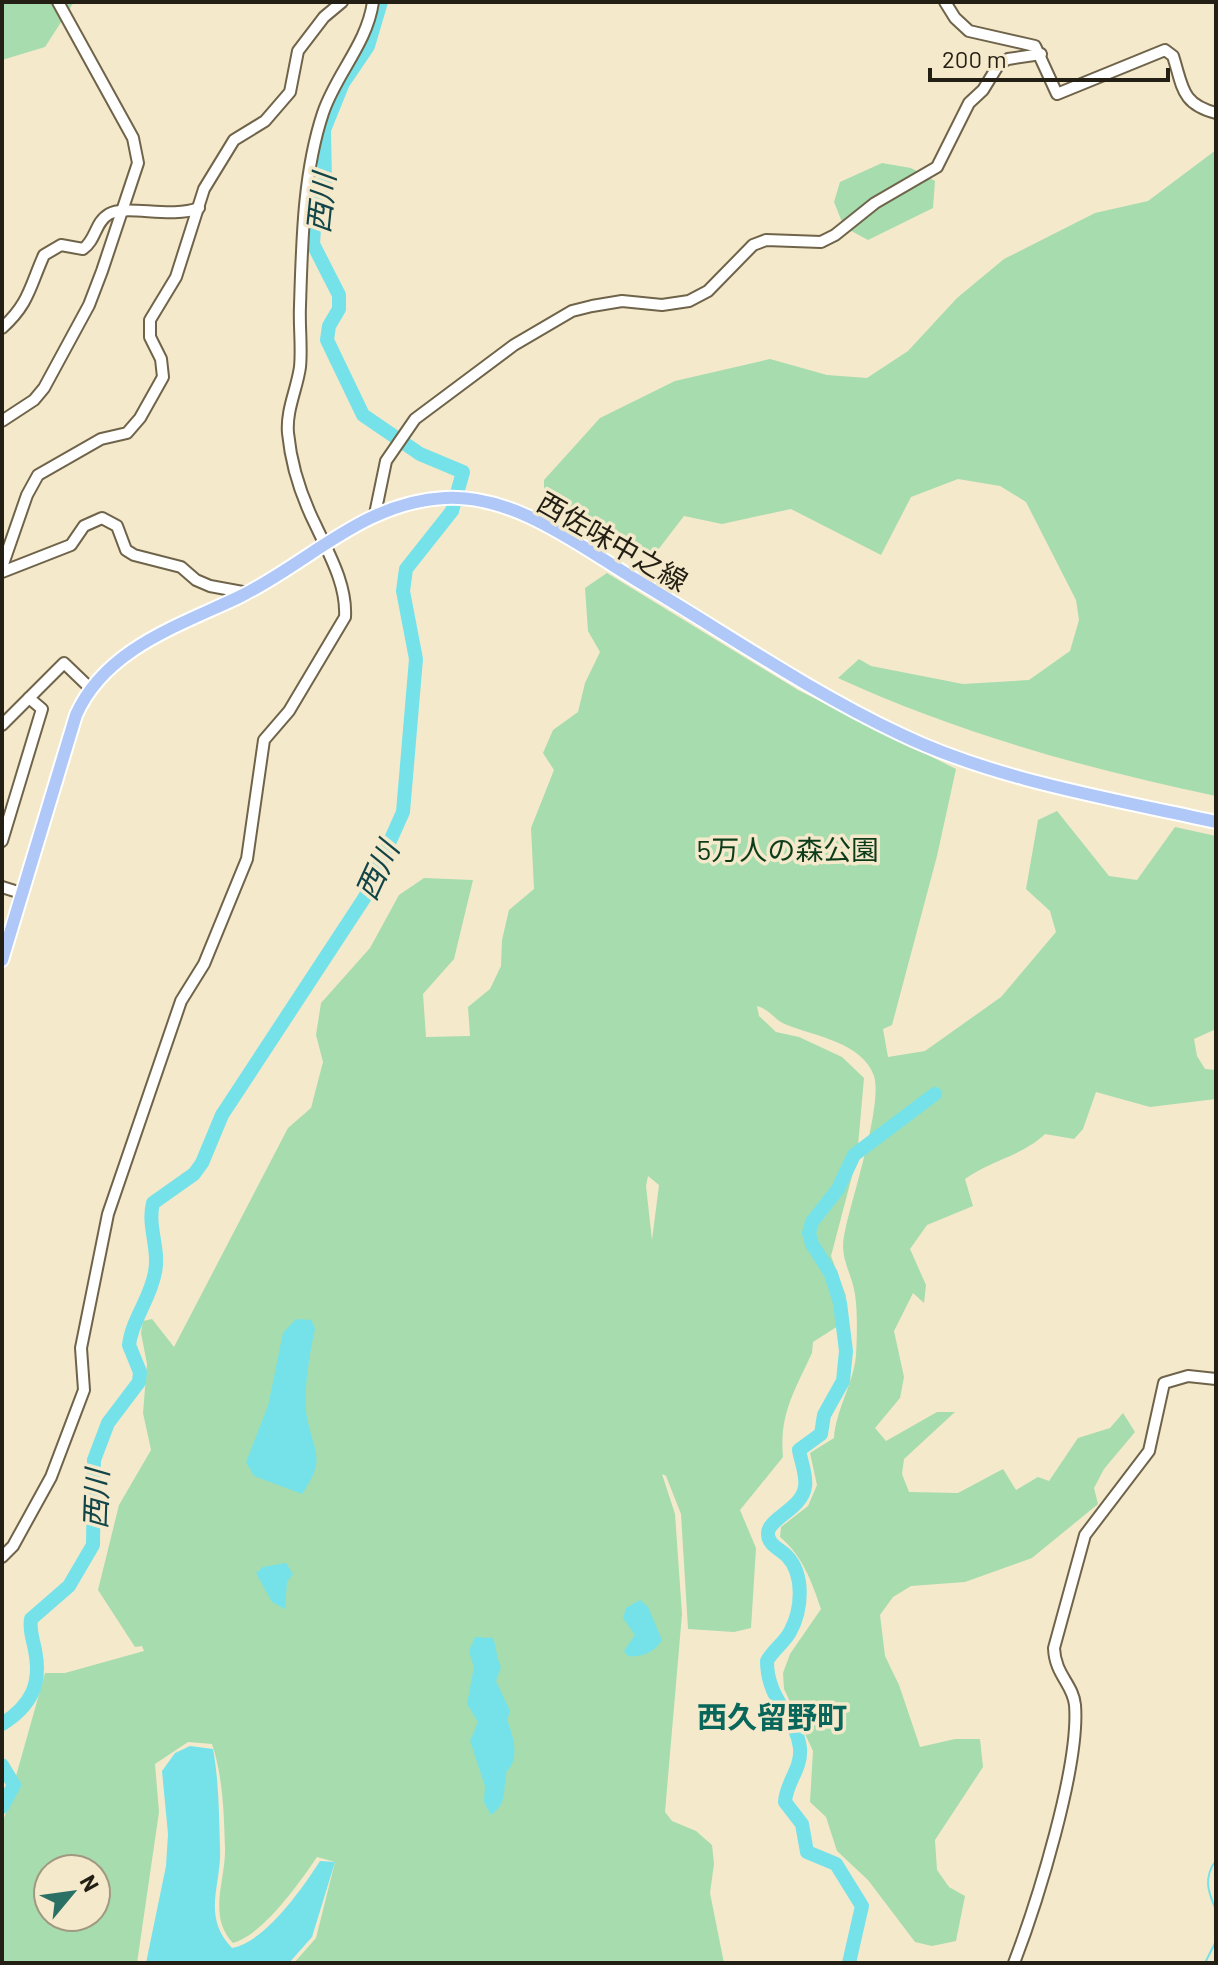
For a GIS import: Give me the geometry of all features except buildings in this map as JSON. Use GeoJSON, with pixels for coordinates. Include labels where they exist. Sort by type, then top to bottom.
{"type":"FeatureCollection","features":[{"type":"Feature","properties":{"kind":"main road","name":"西佐味中之線"},"geometry":{"type":"LineString","coordinates":[[2,960],[76,715],[90,688],[123,656],[144,643],[248,593],[375,514],[400,505],[449,498],[474,500],[543,525],[898,734],[984,766],[1211,821]]}},
{"type":"Feature","properties":{"kind":"street"},"geometry":{"type":"LineString","coordinates":[[2,421],[34,400],[53,374],[89,305],[138,163],[133,138],[58,2]]}},
{"type":"Feature","properties":{"kind":"street"},"geometry":{"type":"LineString","coordinates":[[2,569],[27,495],[38,475],[101,439],[127,433],[163,377],[161,359],[150,337],[150,320],[169,294],[204,189],[234,140],[265,121],[290,92],[298,51],[324,17],[342,2]]}},
{"type":"Feature","properties":{"kind":"street"},"geometry":{"type":"LineString","coordinates":[[2,1557],[13,1546],[51,1477],[84,1390],[81,1348],[108,1214],[181,1001],[204,964],[247,859],[264,740],[289,711],[345,617],[346,603],[326,543],[317,529],[294,466],[288,416],[300,367],[299,309],[308,186],[319,129],[330,95],[365,32],[373,2]]}},
{"type":"Feature","properties":{"kind":"street"},"geometry":{"type":"LineString","coordinates":[[945,2],[955,18],[969,31],[1030,42],[1041,54],[1057,94],[1165,50],[1173,56],[1187,99],[1198,108],[1216,113]]}},
{"type":"Feature","properties":{"kind":"street"},"geometry":{"type":"LineString","coordinates":[[375,514],[386,461],[415,419],[514,345],[572,311],[622,301],[662,305],[689,301],[708,291],[753,245],[766,240],[821,242],[835,235],[875,203],[937,167],[969,103],[983,90],[999,64],[1041,54]]}},
{"type":"Feature","properties":{"kind":"street"},"geometry":{"type":"LineString","coordinates":[[2,328],[16,316],[33,291],[44,255],[61,245],[83,249],[93,239],[97,226],[107,215],[120,209],[184,214],[199,208]]}},
{"type":"Feature","properties":{"kind":"street"},"geometry":{"type":"LineString","coordinates":[[2,569],[71,545],[84,526],[102,518],[117,526],[126,550],[134,555],[181,567],[196,580],[210,586],[248,593]]}},
{"type":"Feature","properties":{"kind":"street"},"geometry":{"type":"LineString","coordinates":[[2,725],[64,663],[90,688]]}},
{"type":"Feature","properties":{"kind":"street"},"geometry":{"type":"LineString","coordinates":[[2,841],[42,709],[29,698]]}},
{"type":"Feature","properties":{"kind":"street"},"geometry":{"type":"LineString","coordinates":[[2,887],[21,893]]}},
{"type":"Feature","properties":{"kind":"street"},"geometry":{"type":"LineString","coordinates":[[1014,1963],[1068,1777],[1075,1701],[1055,1666],[1054,1648],[1085,1535],[1149,1451],[1164,1383],[1188,1376],[1216,1379]]}},
{"type":"Feature","properties":{"kind":"green space"},"geometry":{"type":"Polygon","coordinates":[[[2,2],[74,2],[45,47],[2,60],[2,2]]]}},
{"type":"Feature","properties":{"kind":"green space"},"geometry":{"type":"Polygon","coordinates":[[[1216,150],[1216,796],[1024,748],[930,716],[838,678],[859,659],[871,666],[963,684],[1029,680],[1070,651],[1079,620],[1076,600],[1026,502],[1000,486],[958,479],[911,497],[881,555],[791,509],[722,524],[684,516],[654,555],[544,495],[544,480],[600,418],[675,381],[770,359],[827,375],[867,378],[908,351],[957,298],[1004,259],[1095,213],[1148,201],[1216,150]]]}},
{"type":"Feature","properties":{"kind":"green space"},"geometry":{"type":"Polygon","coordinates":[[[882,163],[911,168],[935,181],[933,208],[868,240],[844,227],[834,202],[840,182],[882,163]]]}},
{"type":"Feature","properties":{"kind":"green space","name":"5万人の森公園"},"geometry":{"type":"Polygon","coordinates":[[[607,573],[798,690],[956,769],[937,856],[892,1025],[883,1029],[888,1057],[925,1051],[1001,997],[1056,932],[1050,911],[1026,889],[1038,820],[1057,811],[1109,876],[1137,880],[1175,827],[1216,836],[1216,1029],[1194,1039],[1197,1056],[1205,1069],[1216,1070],[1216,1099],[1150,1107],[1096,1092],[1083,1129],[1074,1139],[1045,1134],[1026,1148],[965,1179],[973,1206],[927,1225],[910,1249],[926,1285],[924,1303],[913,1293],[894,1331],[904,1377],[900,1398],[875,1428],[886,1441],[937,1412],[955,1412],[904,1459],[902,1474],[909,1492],[958,1493],[1003,1469],[1016,1490],[1038,1477],[1049,1481],[1078,1438],[1110,1428],[1123,1413],[1135,1432],[1104,1469],[1094,1488],[1098,1504],[1032,1558],[965,1582],[911,1586],[893,1597],[880,1615],[885,1656],[899,1685],[920,1747],[955,1739],[980,1739],[983,1767],[935,1840],[937,1870],[949,1887],[965,1896],[956,1941],[932,1946],[915,1942],[868,1880],[837,1851],[826,1817],[810,1802],[813,1751],[784,1689],[783,1673],[790,1654],[821,1609],[800,1561],[780,1537],[781,1527],[808,1506],[817,1485],[810,1453],[834,1438],[852,1377],[857,1340],[856,1305],[843,1240],[866,1152],[876,1089],[868,1065],[849,1048],[783,1023],[757,1006],[759,1016],[776,1032],[799,1037],[842,1057],[864,1078],[857,1157],[831,1256],[846,1296],[838,1326],[813,1342],[812,1353],[786,1415],[783,1457],[740,1510],[756,1548],[751,1628],[734,1632],[688,1629],[681,1514],[666,1476],[662,1474],[675,1514],[682,1614],[665,1812],[672,1821],[696,1831],[712,1845],[714,1864],[710,1893],[724,1963],[294,1963],[316,1938],[335,1862],[317,1857],[268,1919],[245,1938],[233,1943],[225,1932],[219,1910],[225,1848],[219,1769],[212,1744],[188,1742],[155,1764],[159,1812],[137,1963],[2,1963],[2,1826],[45,1673],[65,1673],[144,1651],[142,1646],[135,1647],[98,1590],[119,1505],[151,1450],[143,1413],[147,1364],[141,1333],[143,1321],[152,1319],[174,1347],[288,1128],[311,1108],[323,1062],[316,1035],[321,1003],[370,948],[399,895],[424,878],[473,880],[454,959],[423,994],[426,1037],[470,1036],[468,1007],[490,989],[501,966],[502,940],[509,910],[534,889],[531,828],[554,770],[543,753],[553,730],[578,712],[585,683],[600,652],[588,631],[585,588],[607,573]],[[648,1176],[646,1186],[652,1240],[659,1185],[648,1176]]]}},
{"type":"Feature","properties":{"kind":"water"},"geometry":{"type":"Polygon","coordinates":[[[296,1319],[311,1320],[315,1328],[308,1369],[306,1411],[316,1461],[315,1470],[302,1494],[254,1476],[246,1462],[268,1406],[283,1333],[296,1319]]]}},
{"type":"Feature","properties":{"kind":"water"},"geometry":{"type":"Polygon","coordinates":[[[286,1563],[293,1574],[287,1582],[285,1609],[272,1602],[256,1573],[263,1567],[286,1563]]]}},
{"type":"Feature","properties":{"kind":"water"},"geometry":{"type":"Polygon","coordinates":[[[640,1600],[648,1607],[662,1640],[647,1653],[628,1656],[624,1651],[635,1635],[623,1618],[626,1608],[640,1600]]]}},
{"type":"Feature","properties":{"kind":"water"},"geometry":{"type":"Polygon","coordinates":[[[475,1637],[493,1638],[501,1667],[496,1681],[510,1711],[507,1720],[514,1748],[502,1802],[491,1815],[484,1802],[485,1786],[470,1741],[478,1722],[467,1704],[474,1667],[469,1651],[475,1637]]]}},
{"type":"Feature","properties":{"kind":"water"},"geometry":{"type":"Polygon","coordinates":[[[190,1746],[213,1749],[220,1848],[215,1912],[217,1924],[232,1948],[245,1944],[270,1925],[320,1861],[335,1862],[312,1937],[289,1963],[146,1963],[166,1866],[168,1834],[162,1771],[175,1753],[190,1746]]]}},
{"type":"Feature","properties":{"kind":"waterway","name":"西川"},"geometry":{"type":"LineString","coordinates":[[2,1724],[27,1702],[35,1684],[37,1662],[31,1619],[69,1586],[93,1545],[94,1460],[108,1423],[139,1382],[140,1372],[129,1345],[155,1272],[151,1221],[153,1203],[194,1174],[202,1163],[222,1115],[365,897],[403,812],[416,659],[403,591],[406,569],[452,511],[463,472],[420,454],[363,415],[327,340],[329,326],[339,309],[339,295],[313,244],[316,198],[325,182],[324,130],[343,83],[368,46],[381,2]]}},
{"type":"Feature","properties":{"kind":"waterway"},"geometry":{"type":"LineString","coordinates":[[849,1963],[862,1906],[836,1864],[807,1852],[802,1824],[785,1802],[799,1762],[800,1748],[793,1726],[772,1687],[767,1661],[790,1632],[800,1593],[793,1564],[772,1544],[768,1534],[773,1523],[803,1495],[805,1478],[799,1450],[821,1434],[824,1415],[843,1381],[846,1351],[840,1303],[831,1274],[812,1244],[809,1233],[812,1222],[838,1189],[854,1155],[935,1094]]}},
{"type":"Feature","properties":{"kind":"waterway","name":"西川"},"geometry":{"type":"LineString","coordinates":[[2,1765],[14,1785],[2,1807]]}},
{"type":"Feature","properties":{"kind":"waterway"},"geometry":{"type":"LineString","coordinates":[[1216,1860],[1209,1873],[1208,1885],[1216,1910]]}},
{"type":"Feature","properties":{"kind":"waterway"},"geometry":{"type":"LineString","coordinates":[[1205,1963],[1216,1941]]}},
{"type":"Feature","properties":{"kind":"district","name":"西久留野町"},"geometry":{"type":"Point","coordinates":[772,1716]}}]}
